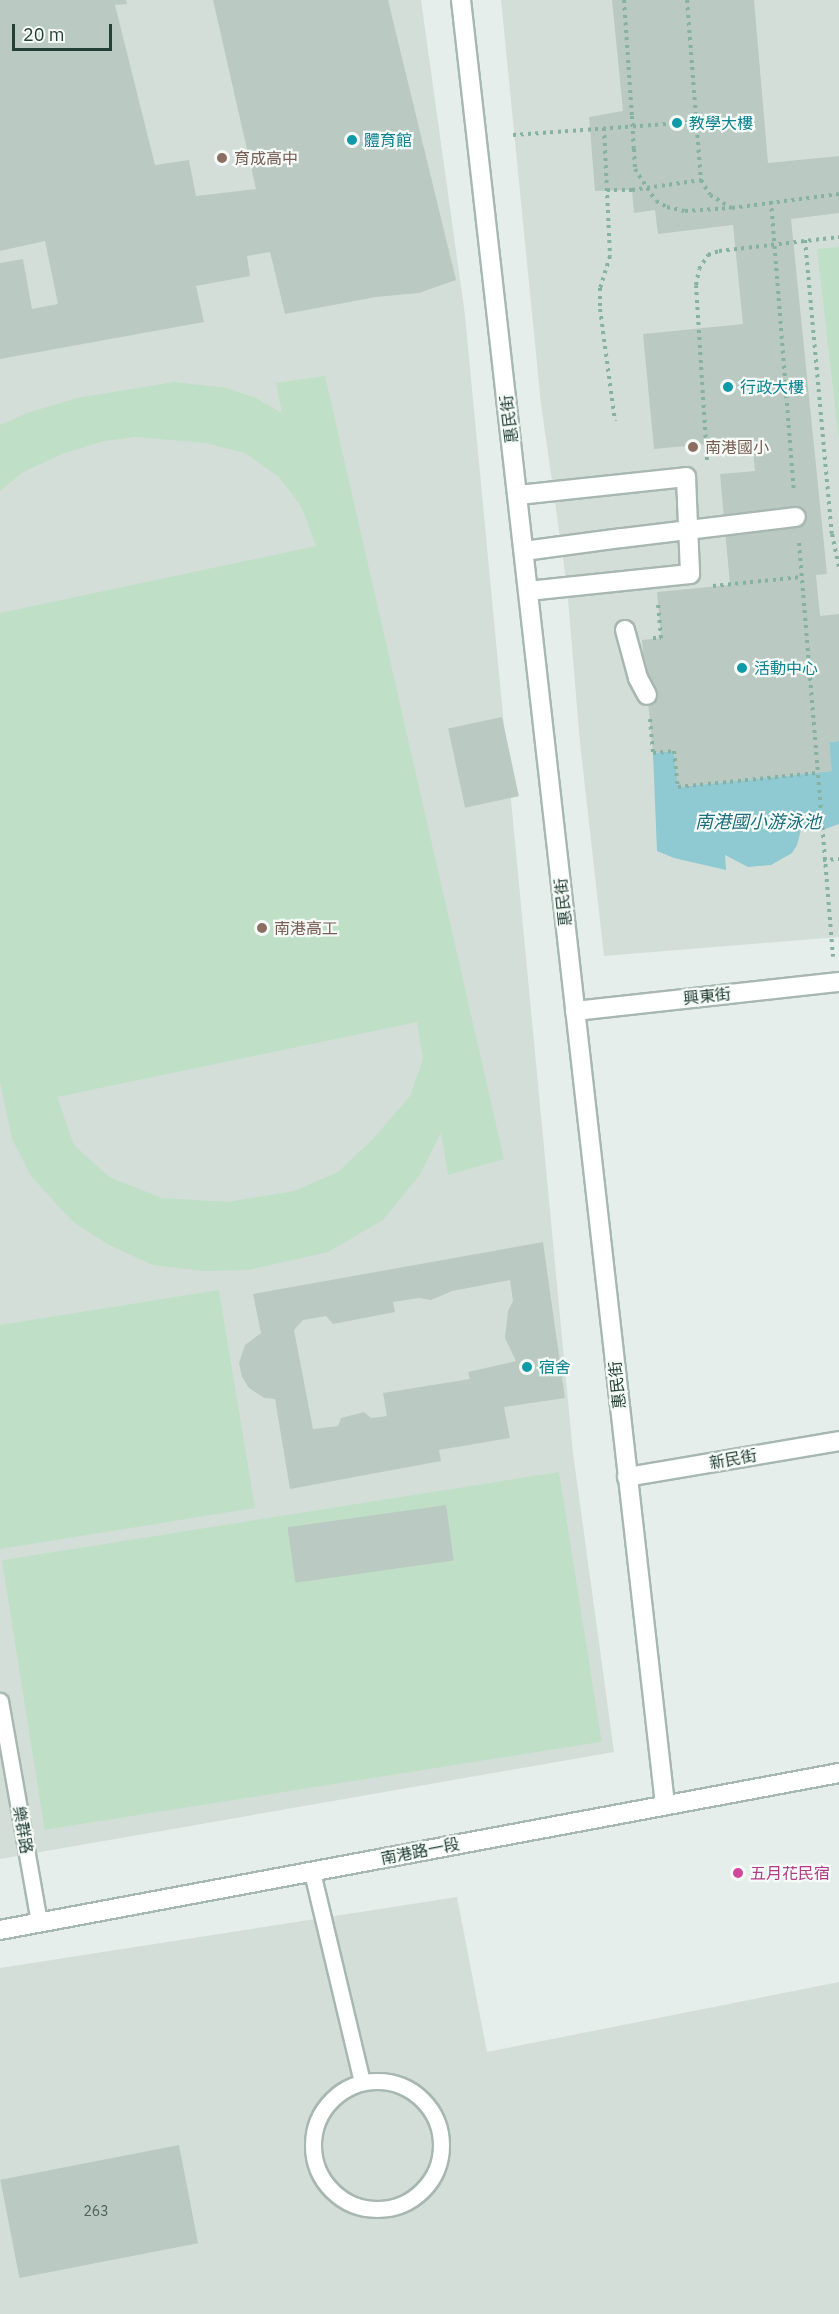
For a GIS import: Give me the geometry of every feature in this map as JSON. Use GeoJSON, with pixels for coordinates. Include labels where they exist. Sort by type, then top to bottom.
{"type":"FeatureCollection","features":[{"type":"Feature","properties":{"kind":"street","name":"惠民街"},"geometry":{"type":"LineString","coordinates":[[461,0],[665,1805]]}},
{"type":"Feature","properties":{"kind":"street"},"geometry":{"type":"LineString","coordinates":[[518,495],[686,477],[690,574],[528,591]]}},
{"type":"Feature","properties":{"kind":"street"},"geometry":{"type":"LineString","coordinates":[[524,551],[796,517]]}},
{"type":"Feature","properties":{"kind":"street"},"geometry":{"type":"LineString","coordinates":[[625,630],[639,678],[647,695]]}},
{"type":"Feature","properties":{"kind":"street","name":"興東街"},"geometry":{"type":"LineString","coordinates":[[575,1011],[837,982]]}},
{"type":"Feature","properties":{"kind":"street","name":"新民街"},"geometry":{"type":"LineString","coordinates":[[627,1477],[839,1441]]}},
{"type":"Feature","properties":{"kind":"street","name":"南港路一段"},"geometry":{"type":"LineString","coordinates":[[0,1930],[839,1773]]}},
{"type":"Feature","properties":{"kind":"lane","name":"樂群路"},"geometry":{"type":"LineString","coordinates":[[0,1701],[39,1923]]}},
{"type":"Feature","properties":{"kind":"lane"},"geometry":{"type":"LineString","coordinates":[[312,1872],[362,2082]]}},
{"type":"Feature","properties":{"kind":"lane"},"geometry":{"type":"LineString","coordinates":[[362,2082],[399,2084],[429,2106],[442,2140],[435,2177],[408,2203],[372,2211],[337,2198],[315,2169],[312,2132],[329,2099],[362,2082]]}},
{"type":"Feature","properties":{"kind":"path"},"geometry":{"type":"LineString","coordinates":[[624,0],[635,169],[656,201],[667,207],[685,211],[732,208],[771,201],[839,194]]}},
{"type":"Feature","properties":{"kind":"path"},"geometry":{"type":"LineString","coordinates":[[687,0],[701,180],[710,195],[732,208]]}},
{"type":"Feature","properties":{"kind":"path"},"geometry":{"type":"LineString","coordinates":[[513,135],[695,122]]}},
{"type":"Feature","properties":{"kind":"path"},"geometry":{"type":"LineString","coordinates":[[604,128],[610,256],[600,288],[600,309],[615,421]]}},
{"type":"Feature","properties":{"kind":"path"},"geometry":{"type":"LineString","coordinates":[[607,190],[632,190],[701,180]]}},
{"type":"Feature","properties":{"kind":"path"},"geometry":{"type":"LineString","coordinates":[[771,201],[816,773],[837,982]]}},
{"type":"Feature","properties":{"kind":"path"},"geometry":{"type":"LineString","coordinates":[[708,468],[696,285],[699,269],[708,255],[718,251],[839,237]]}},
{"type":"Feature","properties":{"kind":"path"},"geometry":{"type":"LineString","coordinates":[[805,240],[832,534],[839,567]]}},
{"type":"Feature","properties":{"kind":"path"},"geometry":{"type":"LineString","coordinates":[[709,587],[802,577]]}},
{"type":"Feature","properties":{"kind":"path"},"geometry":{"type":"LineString","coordinates":[[651,639],[661,638],[657,592]]}},
{"type":"Feature","properties":{"kind":"path"},"geometry":{"type":"LineString","coordinates":[[647,695],[653,753],[674,751],[678,787],[816,773]]}},
{"type":"Feature","properties":{"kind":"path"},"geometry":{"type":"LineString","coordinates":[[824,860],[839,859]]}},
{"type":"Feature","properties":{"kind":"shaded area","name":"南港高工"},"geometry":{"type":"Polygon","coordinates":[[[0,0],[421,0],[465,315],[573,1453],[614,1752],[0,1859],[0,0]]]}},
{"type":"Feature","properties":{"kind":"shaded area","name":"南港國小"},"geometry":{"type":"Polygon","coordinates":[[[501,0],[839,0],[839,937],[604,956],[580,743],[567,587],[541,404],[501,0]]]}},
{"type":"Feature","properties":{"kind":"shaded area"},"geometry":{"type":"Polygon","coordinates":[[[457,1897],[487,2052],[839,1982],[839,2314],[0,2314],[0,1968],[457,1897]]]}},
{"type":"Feature","properties":{"kind":"green space"},"geometry":{"type":"Polygon","coordinates":[[[839,247],[839,442],[817,249],[839,247]]]}},
{"type":"Feature","properties":{"kind":"green space"},"geometry":{"type":"Polygon","coordinates":[[[325,376],[504,1159],[448,1175],[441,1132],[421,1173],[383,1220],[328,1252],[248,1270],[204,1271],[152,1265],[107,1244],[73,1222],[31,1176],[12,1139],[0,1082],[0,613],[316,546],[301,506],[279,477],[245,453],[206,443],[136,437],[104,441],[62,454],[23,472],[0,491],[0,425],[27,413],[77,398],[174,382],[227,388],[256,398],[282,413],[276,383],[325,376]],[[417,1022],[57,1097],[74,1145],[109,1177],[162,1198],[228,1202],[294,1191],[338,1172],[373,1139],[410,1096],[423,1059],[417,1022]]]}},
{"type":"Feature","properties":{"kind":"green space"},"geometry":{"type":"Polygon","coordinates":[[[219,1290],[255,1508],[0,1549],[0,1325],[219,1290]]]}},
{"type":"Feature","properties":{"kind":"green space"},"geometry":{"type":"Polygon","coordinates":[[[559,1472],[602,1742],[45,1830],[2,1560],[559,1472]]]}},
{"type":"Feature","properties":{"kind":"water","name":"南港國小游泳池"},"geometry":{"type":"Polygon","coordinates":[[[839,741],[839,824],[820,831],[801,830],[792,853],[771,865],[748,867],[725,855],[726,870],[674,858],[657,851],[653,753],[674,751],[678,787],[831,771],[829,742],[839,741]]]}},
{"type":"Feature","properties":{"kind":"building","name":"育成高中"},"geometry":{"type":"Polygon","coordinates":[[[0,0],[126,0],[127,4],[115,5],[155,165],[189,160],[196,196],[256,189],[213,0],[388,0],[456,280],[419,293],[376,297],[285,314],[270,252],[247,256],[250,276],[196,286],[204,322],[0,359],[0,263],[23,259],[32,309],[58,304],[45,241],[0,251],[0,0]]]}},
{"type":"Feature","properties":{"kind":"building"},"geometry":{"type":"Polygon","coordinates":[[[612,0],[754,0],[768,163],[839,156],[839,213],[791,219],[827,574],[816,575],[820,616],[839,614],[839,741],[829,742],[832,771],[678,787],[674,751],[653,753],[642,640],[661,638],[657,592],[730,585],[720,474],[755,471],[752,440],[654,449],[643,334],[743,324],[733,225],[658,234],[655,210],[634,213],[632,190],[595,191],[589,117],[623,111],[612,0]]]}},
{"type":"Feature","properties":{"kind":"building"},"geometry":{"type":"Polygon","coordinates":[[[502,717],[519,796],[465,808],[448,728],[502,717]]]}},
{"type":"Feature","properties":{"kind":"building","name":"宿舍"},"geometry":{"type":"Polygon","coordinates":[[[543,1242],[565,1398],[504,1407],[510,1438],[439,1450],[441,1461],[290,1489],[275,1399],[264,1398],[249,1388],[242,1377],[239,1363],[245,1345],[261,1333],[253,1294],[543,1242]],[[510,1280],[452,1291],[431,1300],[419,1298],[393,1302],[395,1312],[333,1324],[326,1316],[303,1320],[294,1330],[313,1429],[338,1426],[341,1418],[364,1412],[371,1418],[387,1416],[383,1393],[470,1379],[468,1372],[516,1361],[505,1338],[508,1311],[513,1301],[510,1280]]]}},
{"type":"Feature","properties":{"kind":"building"},"geometry":{"type":"Polygon","coordinates":[[[446,1505],[454,1560],[295,1583],[288,1527],[446,1505]]]}},
{"type":"Feature","properties":{"kind":"building"},"geometry":{"type":"Polygon","coordinates":[[[179,2145],[198,2243],[19,2278],[0,2180],[179,2145]]]}},
{"type":"Feature","properties":{"kind":"place","name":"教學大樓"},"geometry":{"type":"Point","coordinates":[677,123]}},
{"type":"Feature","properties":{"kind":"place","name":"體育館"},"geometry":{"type":"Point","coordinates":[352,140]}},
{"type":"Feature","properties":{"kind":"place","name":"育成高中"},"geometry":{"type":"Point","coordinates":[222,158]}},
{"type":"Feature","properties":{"kind":"place","name":"行政大樓"},"geometry":{"type":"Point","coordinates":[728,387]}},
{"type":"Feature","properties":{"kind":"place","name":"南港國小"},"geometry":{"type":"Point","coordinates":[693,447]}},
{"type":"Feature","properties":{"kind":"place","name":"活動中心"},"geometry":{"type":"Point","coordinates":[742,668]}},
{"type":"Feature","properties":{"kind":"place","name":"南港高工"},"geometry":{"type":"Point","coordinates":[262,928]}},
{"type":"Feature","properties":{"kind":"place","name":"宿舍"},"geometry":{"type":"Point","coordinates":[527,1367]}},
{"type":"Feature","properties":{"kind":"place","name":"五月花民宿"},"geometry":{"type":"Point","coordinates":[738,1873]}}]}
